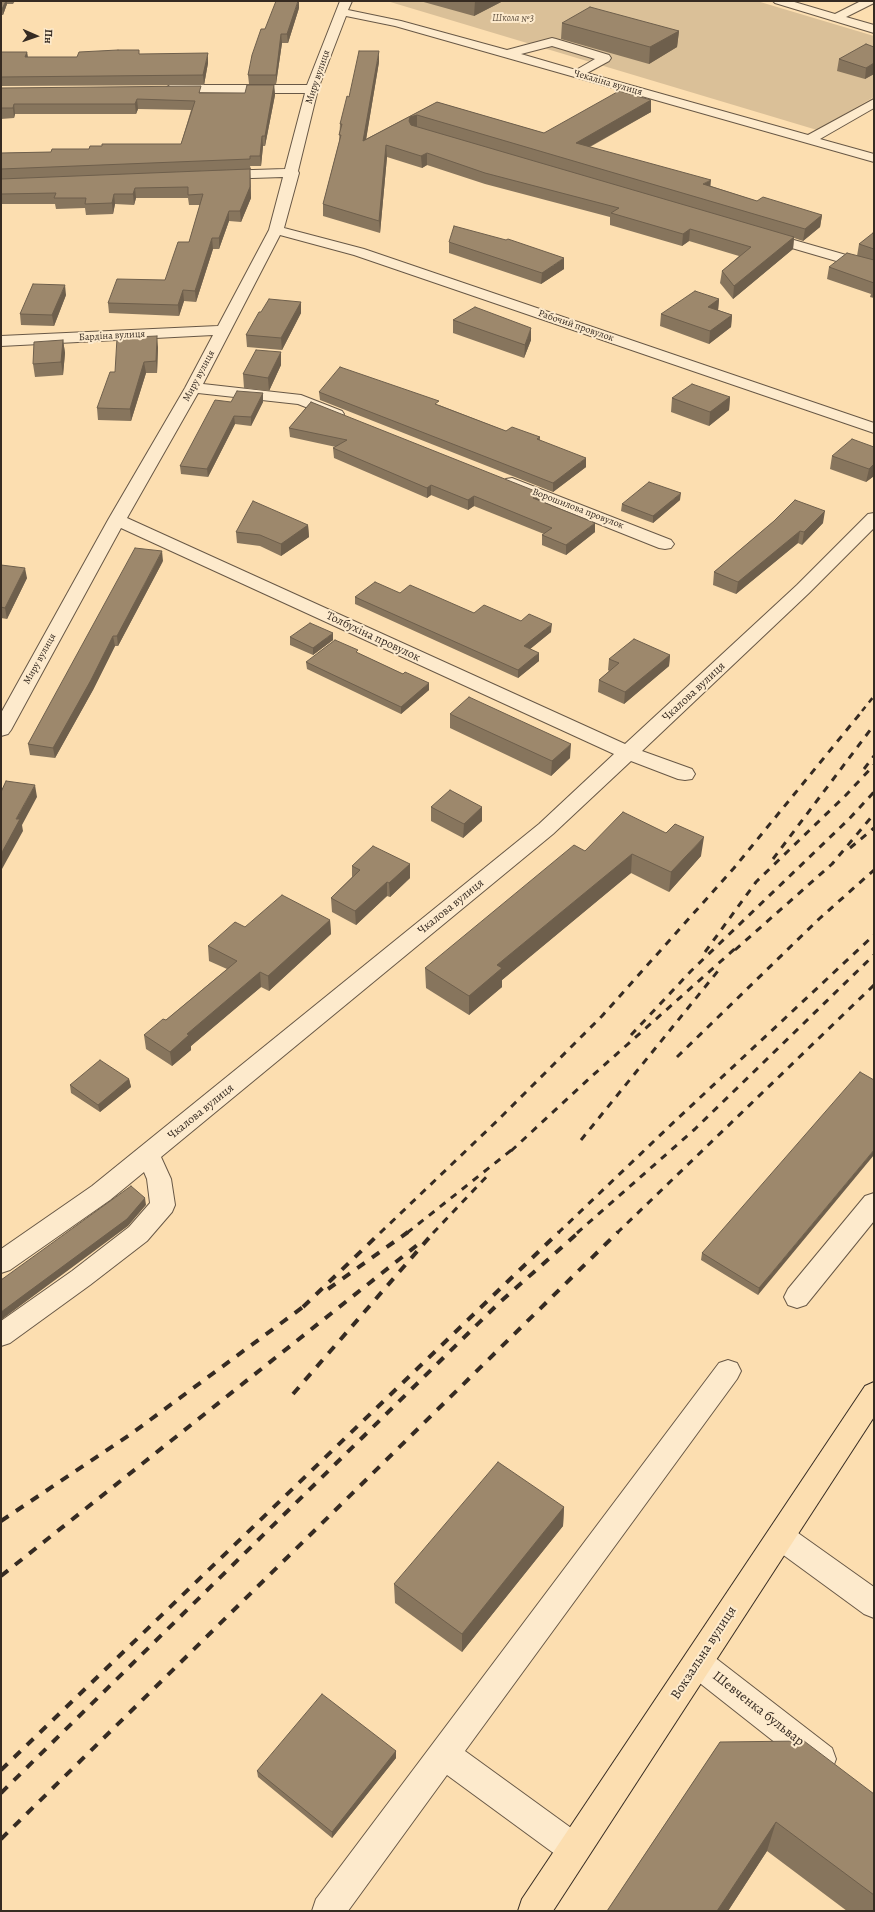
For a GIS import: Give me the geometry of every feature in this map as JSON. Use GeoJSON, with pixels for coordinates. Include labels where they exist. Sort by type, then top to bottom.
{"type":"FeatureCollection","features":[{"type":"Feature","properties":{"kind":"main road","name":"Вокзальна вулиця"},"geometry":{"type":"LineString","coordinates":[[534,1911],[874,1394]]}},
{"type":"Feature","properties":{"kind":"street"},"geometry":{"type":"LineString","coordinates":[[779,1],[874,29]]}},
{"type":"Feature","properties":{"kind":"street"},"geometry":{"type":"LineString","coordinates":[[835,18],[870,1]]}},
{"type":"Feature","properties":{"kind":"street","name":"Чекаліна вулиця"},"geometry":{"type":"LineString","coordinates":[[344,6],[397,23],[874,158]]}},
{"type":"Feature","properties":{"kind":"street","name":"Миру вулиця"},"geometry":{"type":"LineString","coordinates":[[1,730],[117,520],[193,388],[276,230],[292,172],[312,88],[344,6]]}},
{"type":"Feature","properties":{"kind":"street"},"geometry":{"type":"LineString","coordinates":[[508,54],[552,42],[605,58],[578,74]]}},
{"type":"Feature","properties":{"kind":"street"},"geometry":{"type":"LineString","coordinates":[[159,89],[312,88]]}},
{"type":"Feature","properties":{"kind":"street"},"geometry":{"type":"LineString","coordinates":[[809,140],[874,102]]}},
{"type":"Feature","properties":{"kind":"street"},"geometry":{"type":"LineString","coordinates":[[205,176],[292,172]]}},
{"type":"Feature","properties":{"kind":"street","name":"Рабочий провулок"},"geometry":{"type":"LineString","coordinates":[[276,230],[359,252],[874,428]]}},
{"type":"Feature","properties":{"kind":"street"},"geometry":{"type":"LineString","coordinates":[[753,232],[874,268]]}},
{"type":"Feature","properties":{"kind":"street","name":"Бардіна вулиця"},"geometry":{"type":"LineString","coordinates":[[1,341],[223,330]]}},
{"type":"Feature","properties":{"kind":"street"},"geometry":{"type":"LineString","coordinates":[[193,388],[301,400],[353,421]]}},
{"type":"Feature","properties":{"kind":"street","name":"Ворошилова провулок"},"geometry":{"type":"LineString","coordinates":[[494,476],[665,544]]}},
{"type":"Feature","properties":{"kind":"street","name":"Чкалова вулиця"},"geometry":{"type":"LineString","coordinates":[[1,1262],[101,1194],[546,829],[803,589],[874,518]]}},
{"type":"Feature","properties":{"kind":"street","name":"Толбухіна провулок"},"geometry":{"type":"LineString","coordinates":[[117,520],[628,753],[685,774]]}},
{"type":"Feature","properties":{"kind":"street"},"geometry":{"type":"LineString","coordinates":[[1,1335],[81,1278],[138,1234],[163,1205],[159,1179],[148,1155]]}},
{"type":"Feature","properties":{"kind":"street"},"geometry":{"type":"LineString","coordinates":[[797,1297],[874,1203]]}},
{"type":"Feature","properties":{"kind":"street"},"geometry":{"type":"LineString","coordinates":[[328,1911],[728,1371]]}},
{"type":"Feature","properties":{"kind":"street"},"geometry":{"type":"LineString","coordinates":[[781,1537],[874,1604]]}},
{"type":"Feature","properties":{"kind":"street","name":"Шевченка бульвар"},"geometry":{"type":"LineString","coordinates":[[698,1663],[842,1776]]}},
{"type":"Feature","properties":{"kind":"street"},"geometry":{"type":"LineString","coordinates":[[444,1754],[574,1850]]}},
{"type":"Feature","properties":{"kind":"green space","name":"Школа №3"},"geometry":{"type":"Polygon","coordinates":[[[387,1],[757,1],[874,36],[874,97],[817,130],[387,1]]]}},
{"type":"Feature","properties":{"kind":"building"},"geometry":{"type":"Polygon","coordinates":[[[1,1],[6,1],[2,9],[1,9],[1,1]]]}},
{"type":"Feature","properties":{"kind":"building"},"geometry":{"type":"Polygon","coordinates":[[[276,1],[298,1],[287,34],[281,34],[276,75],[248,75],[252,55],[261,29],[265,29],[276,1]]]}},
{"type":"Feature","properties":{"kind":"building"},"geometry":{"type":"Polygon","coordinates":[[[590,7],[679,31],[650,47],[562,23],[590,7]]]}},
{"type":"Feature","properties":{"kind":"building"},"geometry":{"type":"Polygon","coordinates":[[[866,44],[874,47],[874,63],[866,68],[839,59],[866,44]]]}},
{"type":"Feature","properties":{"kind":"building"},"geometry":{"type":"Polygon","coordinates":[[[139,50],[139,54],[208,53],[203,75],[1,77],[1,52],[27,52],[25,57],[77,57],[79,52],[139,50]]]}},
{"type":"Feature","properties":{"kind":"building"},"geometry":{"type":"Polygon","coordinates":[[[359,51],[379,51],[363,141],[437,102],[544,133],[619,91],[651,100],[576,143],[711,180],[703,184],[757,201],[763,197],[822,215],[805,229],[417,115],[410,117],[409,121],[411,125],[794,237],[734,286],[722,271],[751,247],[690,229],[683,234],[611,213],[619,208],[485,173],[427,153],[421,156],[386,145],[379,221],[323,204],[341,135],[339,135],[342,124],[340,124],[347,96],[349,97],[359,51]]]}},
{"type":"Feature","properties":{"kind":"building"},"geometry":{"type":"Polygon","coordinates":[[[247,85],[274,85],[265,136],[262,136],[260,156],[250,156],[250,159],[1,169],[1,153],[51,152],[52,149],[89,149],[90,146],[102,146],[102,144],[181,144],[195,101],[137,99],[135,104],[14,104],[13,108],[1,108],[1,88],[201,86],[199,93],[245,93],[247,85]]]}},
{"type":"Feature","properties":{"kind":"building"},"geometry":{"type":"Polygon","coordinates":[[[250,169],[250,187],[240,211],[229,211],[219,238],[212,238],[195,291],[183,290],[178,305],[108,303],[117,279],[165,280],[178,242],[189,242],[203,194],[188,195],[188,187],[135,188],[133,194],[114,194],[112,203],[85,204],[86,198],[54,198],[56,193],[1,194],[1,179],[250,169]]]}},
{"type":"Feature","properties":{"kind":"building"},"geometry":{"type":"Polygon","coordinates":[[[454,226],[506,240],[508,239],[564,258],[542,273],[449,242],[454,226]]]}},
{"type":"Feature","properties":{"kind":"building"},"geometry":{"type":"Polygon","coordinates":[[[873,233],[874,249],[859,244],[873,233]]]}},
{"type":"Feature","properties":{"kind":"building"},"geometry":{"type":"Polygon","coordinates":[[[847,253],[874,260],[874,283],[829,267],[847,253]]]}},
{"type":"Feature","properties":{"kind":"building"},"geometry":{"type":"Polygon","coordinates":[[[33,284],[65,285],[52,315],[20,314],[33,284]]]}},
{"type":"Feature","properties":{"kind":"building"},"geometry":{"type":"Polygon","coordinates":[[[695,291],[719,299],[708,307],[732,315],[710,331],[661,314],[695,291]]]}},
{"type":"Feature","properties":{"kind":"building"},"geometry":{"type":"Polygon","coordinates":[[[269,299],[301,302],[281,338],[246,335],[259,312],[261,312],[269,299]]]}},
{"type":"Feature","properties":{"kind":"building"},"geometry":{"type":"Polygon","coordinates":[[[475,307],[531,328],[525,345],[453,320],[475,307]]]}},
{"type":"Feature","properties":{"kind":"building"},"geometry":{"type":"Polygon","coordinates":[[[157,336],[156,361],[144,362],[130,409],[97,408],[110,372],[115,372],[117,338],[157,336]]]}},
{"type":"Feature","properties":{"kind":"building"},"geometry":{"type":"Polygon","coordinates":[[[63,340],[61,362],[33,364],[34,342],[63,340]]]}},
{"type":"Feature","properties":{"kind":"building"},"geometry":{"type":"Polygon","coordinates":[[[256,350],[281,352],[268,378],[243,374],[256,350]]]}},
{"type":"Feature","properties":{"kind":"building"},"geometry":{"type":"Polygon","coordinates":[[[340,367],[439,401],[435,404],[506,431],[512,427],[540,437],[537,439],[586,458],[553,483],[319,392],[340,367]]]}},
{"type":"Feature","properties":{"kind":"building"},"geometry":{"type":"Polygon","coordinates":[[[692,384],[730,397],[710,412],[672,398],[692,384]]]}},
{"type":"Feature","properties":{"kind":"building"},"geometry":{"type":"Polygon","coordinates":[[[237,391],[263,393],[251,417],[234,416],[207,469],[180,466],[215,400],[231,402],[237,391]]]}},
{"type":"Feature","properties":{"kind":"building"},"geometry":{"type":"Polygon","coordinates":[[[311,402],[540,493],[533,498],[595,523],[566,545],[542,535],[552,528],[474,496],[468,500],[431,485],[427,488],[333,448],[347,440],[289,428],[311,402]]]}},
{"type":"Feature","properties":{"kind":"building"},"geometry":{"type":"Polygon","coordinates":[[[852,439],[874,447],[874,464],[869,469],[832,456],[852,439]]]}},
{"type":"Feature","properties":{"kind":"building"},"geometry":{"type":"Polygon","coordinates":[[[649,482],[681,493],[653,516],[622,504],[649,482]]]}},
{"type":"Feature","properties":{"kind":"building"},"geometry":{"type":"Polygon","coordinates":[[[795,500],[825,511],[804,532],[800,531],[738,582],[714,572],[774,521],[795,500]]]}},
{"type":"Feature","properties":{"kind":"building"},"geometry":{"type":"Polygon","coordinates":[[[253,501],[308,525],[281,544],[260,535],[236,532],[253,501]]]}},
{"type":"Feature","properties":{"kind":"building"},"geometry":{"type":"Polygon","coordinates":[[[135,548],[162,551],[117,636],[113,636],[91,680],[53,748],[28,744],[135,548]]]}},
{"type":"Feature","properties":{"kind":"building"},"geometry":{"type":"Polygon","coordinates":[[[1,565],[25,568],[5,608],[1,607],[1,565]]]}},
{"type":"Feature","properties":{"kind":"building"},"geometry":{"type":"Polygon","coordinates":[[[375,582],[400,593],[410,585],[474,613],[484,605],[521,621],[529,614],[552,624],[524,646],[539,653],[518,670],[355,597],[375,582]]]}},
{"type":"Feature","properties":{"kind":"building"},"geometry":{"type":"Polygon","coordinates":[[[310,623],[333,633],[313,648],[290,637],[310,623]]]}},
{"type":"Feature","properties":{"kind":"building"},"geometry":{"type":"Polygon","coordinates":[[[634,639],[670,655],[625,692],[599,680],[619,663],[609,659],[634,639]]]}},
{"type":"Feature","properties":{"kind":"building"},"geometry":{"type":"Polygon","coordinates":[[[335,640],[358,650],[356,652],[403,674],[405,672],[429,683],[401,707],[306,662],[335,640]]]}},
{"type":"Feature","properties":{"kind":"building"},"geometry":{"type":"Polygon","coordinates":[[[469,697],[571,744],[552,761],[450,714],[469,697]]]}},
{"type":"Feature","properties":{"kind":"building"},"geometry":{"type":"Polygon","coordinates":[[[6,781],[35,785],[16,819],[20,819],[1,854],[1,792],[6,781]]]}},
{"type":"Feature","properties":{"kind":"building"},"geometry":{"type":"Polygon","coordinates":[[[450,790],[482,807],[464,824],[431,807],[450,790]]]}},
{"type":"Feature","properties":{"kind":"building"},"geometry":{"type":"Polygon","coordinates":[[[623,812],[666,833],[675,824],[704,837],[671,872],[632,854],[497,965],[502,968],[469,996],[425,968],[574,845],[585,851],[623,812]]]}},
{"type":"Feature","properties":{"kind":"building"},"geometry":{"type":"Polygon","coordinates":[[[373,846],[410,864],[389,883],[387,882],[355,911],[331,898],[360,870],[352,866],[373,846]]]}},
{"type":"Feature","properties":{"kind":"building"},"geometry":{"type":"Polygon","coordinates":[[[282,895],[330,920],[268,976],[260,972],[187,1034],[189,1035],[170,1052],[144,1035],[163,1019],[166,1020],[237,961],[208,946],[235,922],[245,927],[282,895]]]}},
{"type":"Feature","properties":{"kind":"building"},"geometry":{"type":"Polygon","coordinates":[[[100,1060],[129,1079],[98,1105],[70,1085],[100,1060]]]}},
{"type":"Feature","properties":{"kind":"building"},"geometry":{"type":"Polygon","coordinates":[[[860,1072],[874,1080],[874,1150],[759,1288],[702,1253],[860,1072]]]}},
{"type":"Feature","properties":{"kind":"building"},"geometry":{"type":"Polygon","coordinates":[[[131,1186],[145,1198],[127,1219],[1,1312],[1,1280],[131,1186]]]}},
{"type":"Feature","properties":{"kind":"building"},"geometry":{"type":"Polygon","coordinates":[[[498,1462],[564,1507],[462,1634],[394,1584],[498,1462]]]}},
{"type":"Feature","properties":{"kind":"building"},"geometry":{"type":"Polygon","coordinates":[[[322,1694],[396,1751],[332,1832],[257,1771],[322,1694]]]}},
{"type":"Feature","properties":{"kind":"building"},"geometry":{"type":"Polygon","coordinates":[[[804,1741],[874,1794],[874,1895],[776,1822],[717,1911],[607,1911],[720,1742],[804,1741]]]}},
{"type":"Feature","properties":{"kind":"railway"},"geometry":{"type":"LineString","coordinates":[[862,711],[874,696]]}},
{"type":"Feature","properties":{"kind":"railway"},"geometry":{"type":"LineString","coordinates":[[380,1233],[497,1121],[602,1016],[734,868],[863,710]]}},
{"type":"Feature","properties":{"kind":"railway"},"geometry":{"type":"LineString","coordinates":[[773,859],[874,725]]}},
{"type":"Feature","properties":{"kind":"railway"},"geometry":{"type":"LineString","coordinates":[[864,769],[874,756]]}},
{"type":"Feature","properties":{"kind":"railway"},"geometry":{"type":"LineString","coordinates":[[705,952],[756,882],[846,795],[874,765]]}},
{"type":"Feature","properties":{"kind":"railway"},"geometry":{"type":"LineString","coordinates":[[631,1035],[691,971],[849,819],[874,792]]}},
{"type":"Feature","properties":{"kind":"railway"},"geometry":{"type":"LineString","coordinates":[[735,950],[832,864],[874,814]]}},
{"type":"Feature","properties":{"kind":"railway"},"geometry":{"type":"LineString","coordinates":[[850,848],[874,828]]}},
{"type":"Feature","properties":{"kind":"railway"},"geometry":{"type":"LineString","coordinates":[[677,1057],[819,919],[874,870]]}},
{"type":"Feature","properties":{"kind":"railway"},"geometry":{"type":"LineString","coordinates":[[558,1233],[675,1121],[874,935]]}},
{"type":"Feature","properties":{"kind":"railway"},"geometry":{"type":"LineString","coordinates":[[511,1151],[592,1076],[738,946]]}},
{"type":"Feature","properties":{"kind":"railway"},"geometry":{"type":"LineString","coordinates":[[577,1233],[695,1129],[874,955]]}},
{"type":"Feature","properties":{"kind":"railway"},"geometry":{"type":"LineString","coordinates":[[581,1140],[722,966]]}},
{"type":"Feature","properties":{"kind":"railway"},"geometry":{"type":"LineString","coordinates":[[617,1233],[874,985]]}},
{"type":"Feature","properties":{"kind":"railway"},"geometry":{"type":"LineString","coordinates":[[407,1233],[514,1148]]}},
{"type":"Feature","properties":{"kind":"railway"},"geometry":{"type":"LineString","coordinates":[[433,1233],[490,1173]]}},
{"type":"Feature","properties":{"kind":"railway"},"geometry":{"type":"LineString","coordinates":[[303,1307],[381,1232]]}},
{"type":"Feature","properties":{"kind":"railway"},"geometry":{"type":"LineString","coordinates":[[328,1289],[408,1232]]}},
{"type":"Feature","properties":{"kind":"railway"},"geometry":{"type":"LineString","coordinates":[[293,1394],[434,1232]]}},
{"type":"Feature","properties":{"kind":"railway"},"geometry":{"type":"LineString","coordinates":[[1,1770],[559,1232]]}},
{"type":"Feature","properties":{"kind":"railway"},"geometry":{"type":"LineString","coordinates":[[1,1793],[499,1303],[579,1232]]}},
{"type":"Feature","properties":{"kind":"railway"},"geometry":{"type":"LineString","coordinates":[[1,1839],[618,1232]]}},
{"type":"Feature","properties":{"kind":"railway"},"geometry":{"type":"LineString","coordinates":[[1,1576],[421,1242]]}},
{"type":"Feature","properties":{"kind":"railway"},"geometry":{"type":"LineString","coordinates":[[303,1307],[307,1304]]}},
{"type":"Feature","properties":{"kind":"railway"},"geometry":{"type":"LineString","coordinates":[[1,1521],[131,1434],[303,1307]]}}]}
